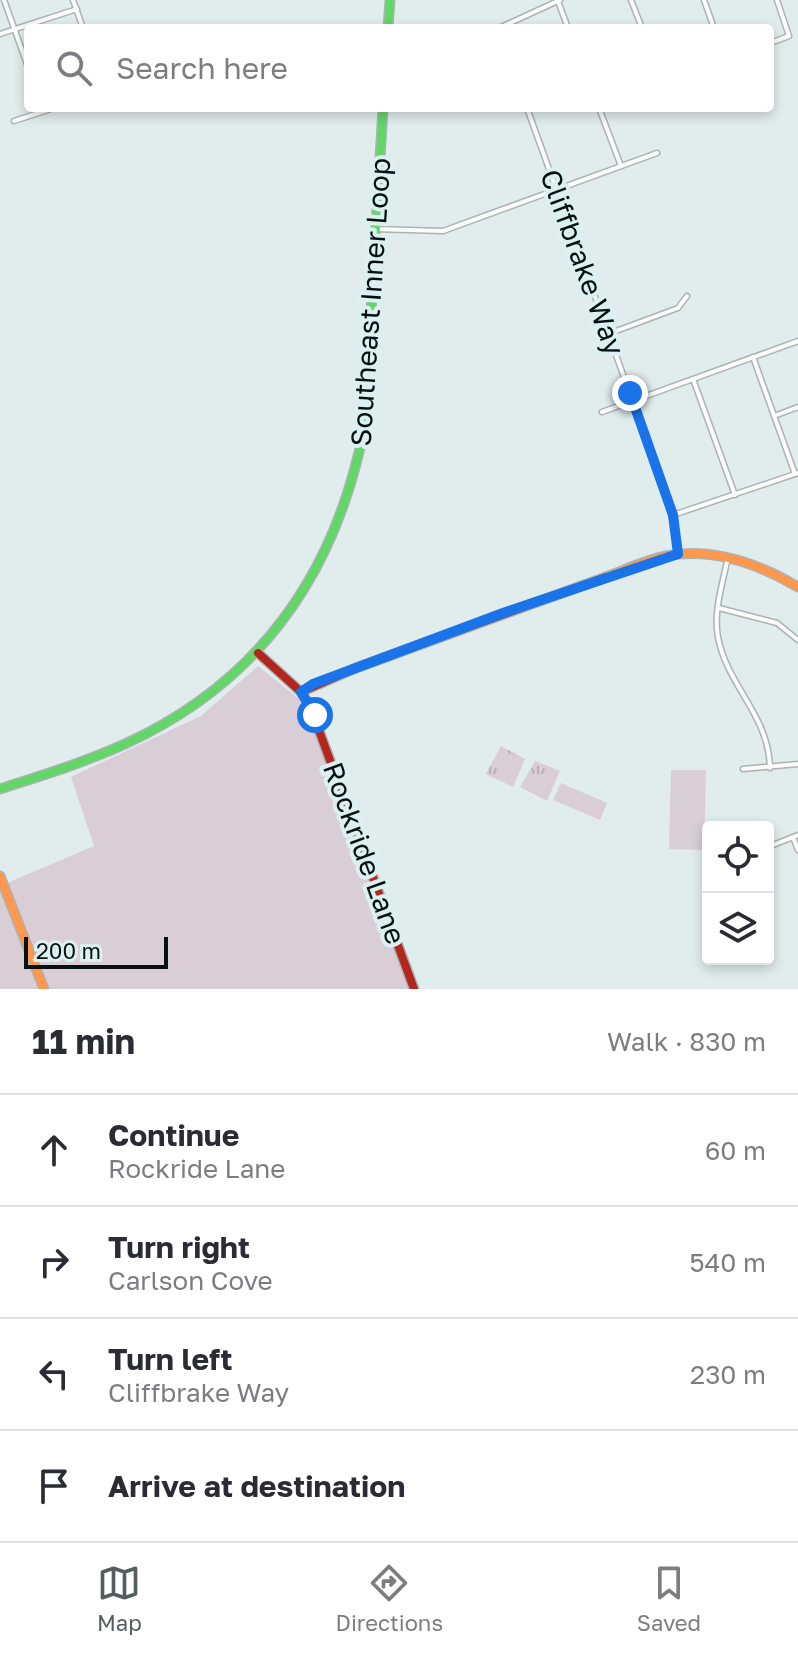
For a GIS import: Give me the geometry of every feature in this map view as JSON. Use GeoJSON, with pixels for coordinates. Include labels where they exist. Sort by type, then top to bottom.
{"type":"FeatureCollection","features":[{"type":"Feature","properties":{"kind":"street"},"geometry":{"type":"LineString","coordinates":[[4,0],[24,56]]}},
{"type":"Feature","properties":{"kind":"street"},"geometry":{"type":"LineString","coordinates":[[73,0],[82,24]]}},
{"type":"Feature","properties":{"kind":"street"},"geometry":{"type":"LineString","coordinates":[[388,24],[390,0]]}},
{"type":"Feature","properties":{"kind":"street"},"geometry":{"type":"LineString","coordinates":[[508,24],[559,0],[567,24]]}},
{"type":"Feature","properties":{"kind":"street"},"geometry":{"type":"LineString","coordinates":[[631,0],[640,24]]}},
{"type":"Feature","properties":{"kind":"street"},"geometry":{"type":"LineString","coordinates":[[704,0],[713,24]]}},
{"type":"Feature","properties":{"kind":"street"},"geometry":{"type":"LineString","coordinates":[[774,42],[789,36],[777,0]]}},
{"type":"Feature","properties":{"kind":"street"},"geometry":{"type":"LineString","coordinates":[[32,24],[77,9]]}},
{"type":"Feature","properties":{"kind":"street"},"geometry":{"type":"LineString","coordinates":[[0,34],[24,27]]}},
{"type":"Feature","properties":{"kind":"street"},"geometry":{"type":"LineString","coordinates":[[14,121],[39,112]]}},
{"type":"Feature","properties":{"kind":"street","name":"Southeast Inner Loop"},"geometry":{"type":"LineString","coordinates":[[0,789],[142,736],[208,697],[258,653],[317,572],[350,496],[367,405],[374,229],[383,112]]}},
{"type":"Feature","properties":{"kind":"street","name":"Cliffbrake Way"},"geometry":{"type":"LineString","coordinates":[[528,112],[673,515],[678,554]]}},
{"type":"Feature","properties":{"kind":"street"},"geometry":{"type":"LineString","coordinates":[[601,112],[621,166]]}},
{"type":"Feature","properties":{"kind":"street"},"geometry":{"type":"LineString","coordinates":[[374,229],[443,231],[657,153]]}},
{"type":"Feature","properties":{"kind":"street"},"geometry":{"type":"LineString","coordinates":[[608,334],[678,308],[687,296]]}},
{"type":"Feature","properties":{"kind":"street"},"geometry":{"type":"LineString","coordinates":[[602,412],[798,341]]}},
{"type":"Feature","properties":{"kind":"street"},"geometry":{"type":"LineString","coordinates":[[673,515],[796,474],[753,357]]}},
{"type":"Feature","properties":{"kind":"street"},"geometry":{"type":"LineString","coordinates":[[693,379],[735,495]]}},
{"type":"Feature","properties":{"kind":"street"},"geometry":{"type":"LineString","coordinates":[[774,416],[798,407]]}},
{"type":"Feature","properties":{"kind":"street"},"geometry":{"type":"LineString","coordinates":[[301,692],[356,668],[678,554],[728,557],[767,569],[798,587]]}},
{"type":"Feature","properties":{"kind":"street"},"geometry":{"type":"LineString","coordinates":[[728,557],[719,608],[720,644],[766,734],[770,768]]}},
{"type":"Feature","properties":{"kind":"street"},"geometry":{"type":"LineString","coordinates":[[719,608],[777,623],[798,640]]}},
{"type":"Feature","properties":{"kind":"street","name":"Rockride Lane"},"geometry":{"type":"LineString","coordinates":[[258,653],[301,692],[315,715],[414,989]]}},
{"type":"Feature","properties":{"kind":"street"},"geometry":{"type":"LineString","coordinates":[[743,769],[798,764]]}},
{"type":"Feature","properties":{"kind":"street"},"geometry":{"type":"LineString","coordinates":[[774,845],[796,836],[798,850]]}},
{"type":"Feature","properties":{"kind":"street"},"geometry":{"type":"LineString","coordinates":[[0,876],[44,989]]}},
{"type":"Feature","properties":{"kind":"green space"},"geometry":{"type":"Polygon","coordinates":[[[258,666],[303,702],[410,989],[0,989],[0,886],[94,846],[71,777],[201,716],[258,666]]]}},
{"type":"Feature","properties":{"kind":"green space"},"geometry":{"type":"Polygon","coordinates":[[[501,746],[525,759],[513,787],[486,774],[501,746]]]}},
{"type":"Feature","properties":{"kind":"green space"},"geometry":{"type":"Polygon","coordinates":[[[535,761],[560,771],[547,801],[520,787],[535,761]]]}},
{"type":"Feature","properties":{"kind":"green space"},"geometry":{"type":"Polygon","coordinates":[[[671,770],[706,770],[702,850],[669,849],[671,770]]]}},
{"type":"Feature","properties":{"kind":"green space"},"geometry":{"type":"Polygon","coordinates":[[[561,783],[607,803],[600,820],[553,800],[561,783]]]}},
{"type":"Feature","properties":{"kind":"traffic: fast"},"geometry":{"type":"LineString","coordinates":[[388,24],[390,0]]}},
{"type":"Feature","properties":{"kind":"traffic: fast"},"geometry":{"type":"LineString","coordinates":[[0,789],[112,750],[175,718],[217,688],[253,654],[285,616],[312,575],[334,530],[364,429],[383,112]]}},
{"type":"Feature","properties":{"kind":"traffic: slow"},"geometry":{"type":"LineString","coordinates":[[606,577],[658,558],[701,554],[751,565],[798,587]]}},
{"type":"Feature","properties":{"kind":"traffic: slow"},"geometry":{"type":"LineString","coordinates":[[0,876],[44,989]]}},
{"type":"Feature","properties":{"kind":"traffic: jam"},"geometry":{"type":"LineString","coordinates":[[301,692],[356,668],[606,577]]}},
{"type":"Feature","properties":{"kind":"traffic: jam"},"geometry":{"type":"LineString","coordinates":[[258,653],[301,692],[310,706],[414,989]]}},
{"type":"Feature","properties":{"kind":"route"},"geometry":{"type":"LineString","coordinates":[[315,715],[301,692],[313,684],[503,613],[664,556],[678,554],[673,515],[630,393]]}}]}
